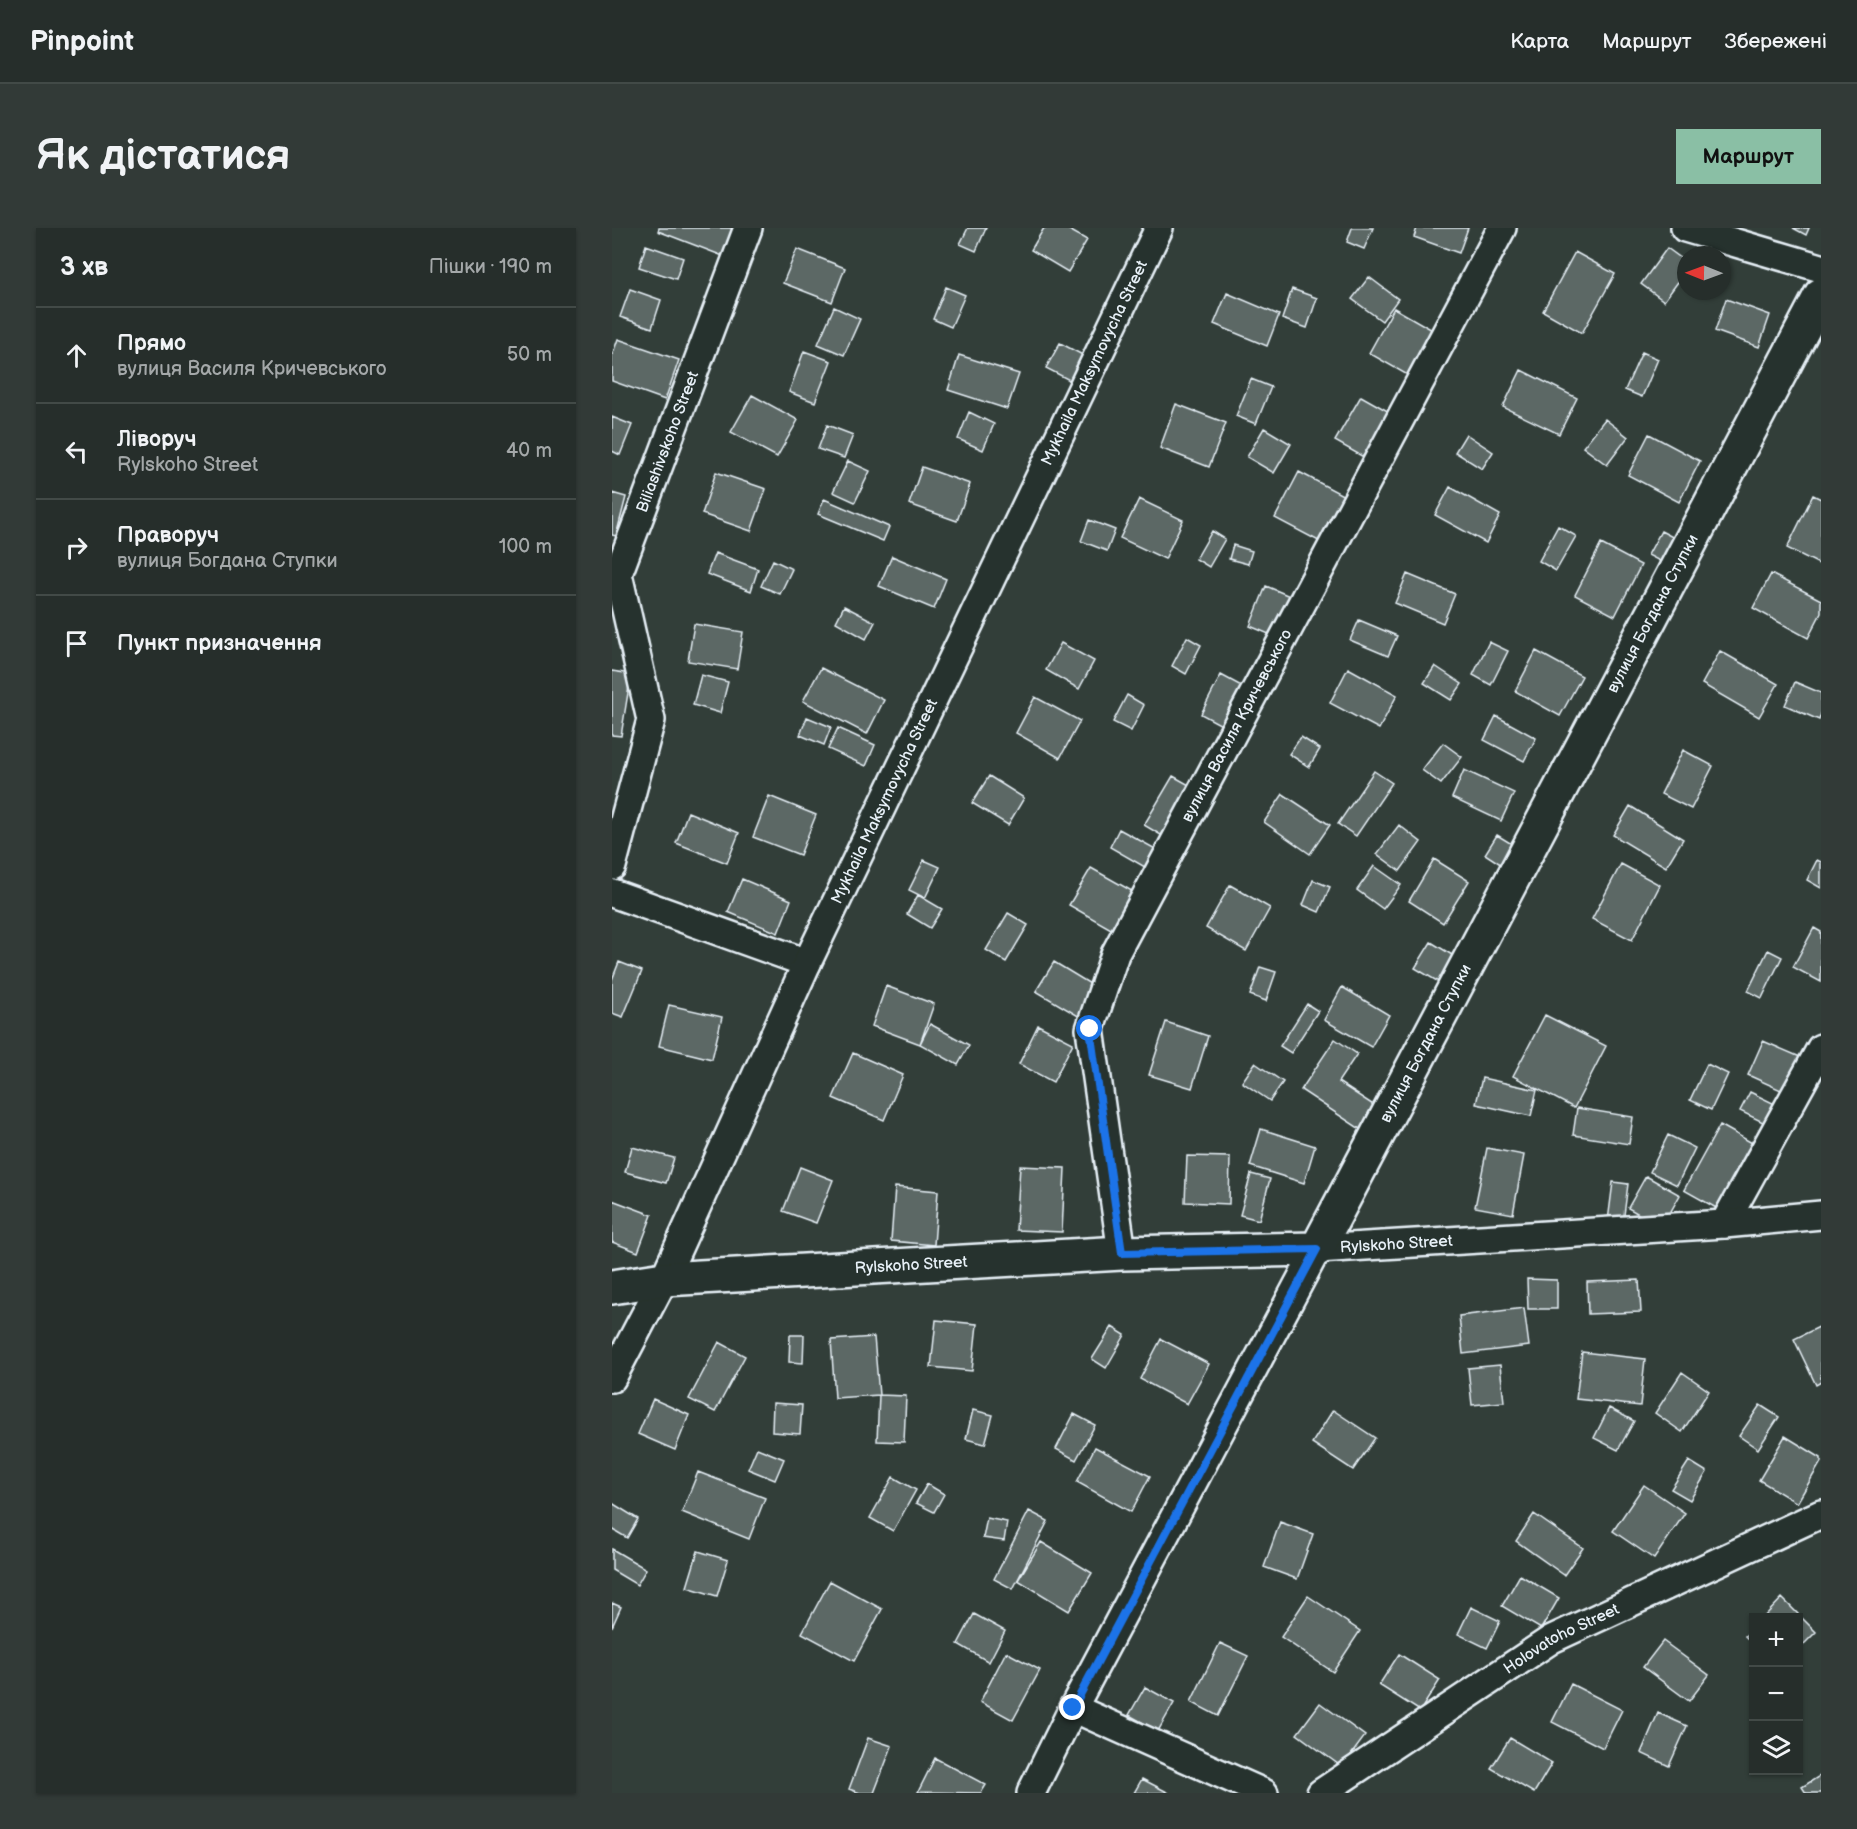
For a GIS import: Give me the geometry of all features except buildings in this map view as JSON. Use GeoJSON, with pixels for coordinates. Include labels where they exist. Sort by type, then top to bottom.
{"type":"FeatureCollection","features":[{"type":"Feature","properties":{"kind":"street","name":"Biliashivskoho Street"},"geometry":{"type":"LineString","coordinates":[[612,866],[651,720],[618,573],[748,228]]}},
{"type":"Feature","properties":{"kind":"street","name":"Mykhaila Maksymovycha Street"},"geometry":{"type":"LineString","coordinates":[[612,1378],[664,1279],[807,963],[1159,228]]}},
{"type":"Feature","properties":{"kind":"street","name":"вулиця Василя Кричевського"},"geometry":{"type":"LineString","coordinates":[[1122,1253],[1090,1029],[1115,954],[1502,228]]}},
{"type":"Feature","properties":{"kind":"street"},"geometry":{"type":"LineString","coordinates":[[1685,228],[1821,268]]}},
{"type":"Feature","properties":{"kind":"street","name":"вулиця Богдана Ступки"},"geometry":{"type":"LineString","coordinates":[[1031,1793],[1073,1708],[1821,295]]}},
{"type":"Feature","properties":{"kind":"street"},"geometry":{"type":"LineString","coordinates":[[612,894],[807,963]]}},
{"type":"Feature","properties":{"kind":"street"},"geometry":{"type":"LineString","coordinates":[[1724,1224],[1821,1048]]}},
{"type":"Feature","properties":{"kind":"street","name":"Rylskoho Street"},"geometry":{"type":"LineString","coordinates":[[612,1287],[664,1279],[1122,1253],[1317,1249],[1724,1224],[1821,1215]]}},
{"type":"Feature","properties":{"kind":"street","name":"Holovatoho Street"},"geometry":{"type":"LineString","coordinates":[[1321,1793],[1552,1639],[1821,1514]]}},
{"type":"Feature","properties":{"kind":"street"},"geometry":{"type":"LineString","coordinates":[[1073,1708],[1264,1793]]}},
{"type":"Feature","properties":{"kind":"route"},"geometry":{"type":"LineString","coordinates":[[1073,1708],[1317,1249],[1122,1253],[1090,1029]]}}]}
